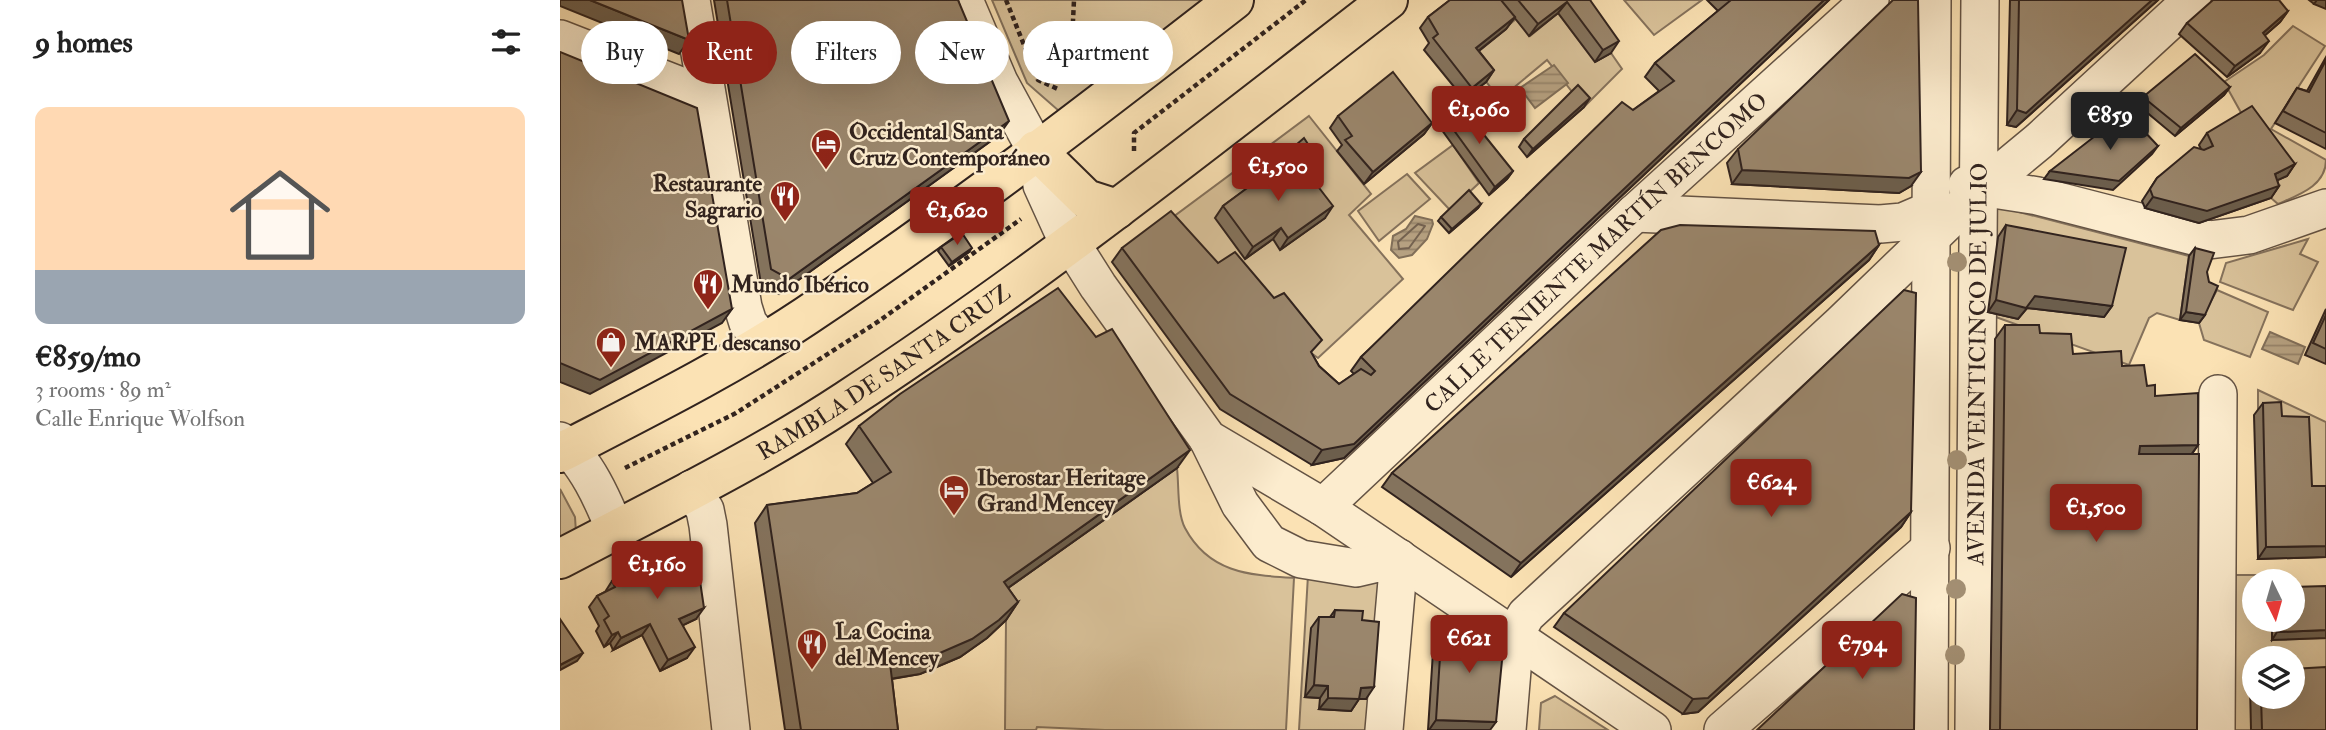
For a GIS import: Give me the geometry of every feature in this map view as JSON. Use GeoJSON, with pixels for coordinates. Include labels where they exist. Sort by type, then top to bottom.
{"type":"FeatureCollection","features":[{"type":"Feature","properties":{"kind":"main road"},"geometry":{"type":"LineString","coordinates":[[563,448],[764,343],[1036,150],[1234,0]]}},
{"type":"Feature","properties":{"kind":"main road","name":"RAMBLA DE SANTA CRUZ"},"geometry":{"type":"LineString","coordinates":[[560,559],[760,454],[848,400],[1117,209],[1388,0]]}},
{"type":"Feature","properties":{"kind":"main road"},"geometry":{"type":"LineString","coordinates":[[1036,150],[1086,199],[1117,209]]}},
{"type":"Feature","properties":{"kind":"street"},"geometry":{"type":"LineString","coordinates":[[691,0],[743,307],[748,323],[764,343]]}},
{"type":"Feature","properties":{"kind":"street"},"geometry":{"type":"LineString","coordinates":[[964,0],[999,82],[1036,150],[1042,185],[1070,243],[1208,439],[1240,504],[1269,543],[1301,559],[1356,568],[1399,558]]}},
{"type":"Feature","properties":{"kind":"street","name":"CALLE TENIENTE MARTÍN BENCOMO"},"geometry":{"type":"LineString","coordinates":[[1323,507],[1635,213],[1870,0]]}},
{"type":"Feature","properties":{"kind":"street","name":"AVENIDA VEINTICINCO DE JULIO"},"geometry":{"type":"LineString","coordinates":[[1929,730],[1932,0]]}},
{"type":"Feature","properties":{"kind":"street","name":"AVENIDA VEINTICINCO DE JULIO"},"geometry":{"type":"LineString","coordinates":[[1974,730],[1975,380],[1979,360],[1981,189],[1980,0]]}},
{"type":"Feature","properties":{"kind":"street"},"geometry":{"type":"LineString","coordinates":[[1507,730],[1515,634],[1526,615],[1931,225],[1981,189],[2039,141],[2192,0]]}},
{"type":"Feature","properties":{"kind":"street"},"geometry":{"type":"LineString","coordinates":[[560,39],[706,96]]}},
{"type":"Feature","properties":{"kind":"street"},"geometry":{"type":"LineString","coordinates":[[1931,172],[1981,189],[2038,196],[2209,240],[2249,234],[2326,208]]}},
{"type":"Feature","properties":{"kind":"street"},"geometry":{"type":"LineString","coordinates":[[1635,213],[1931,225]]}},
{"type":"Feature","properties":{"kind":"street"},"geometry":{"type":"LineString","coordinates":[[2216,730],[2218,394]]}},
{"type":"Feature","properties":{"kind":"street"},"geometry":{"type":"LineString","coordinates":[[1208,439],[1323,507],[1515,634],[1652,730]]}},
{"type":"Feature","properties":{"kind":"street"},"geometry":{"type":"LineString","coordinates":[[563,448],[607,509],[615,530]]}},
{"type":"Feature","properties":{"kind":"street"},"geometry":{"type":"LineString","coordinates":[[692,489],[705,510],[708,524],[732,730]]}},
{"type":"Feature","properties":{"kind":"street"},"geometry":{"type":"LineString","coordinates":[[1723,730],[1931,548]]}},
{"type":"Feature","properties":{"kind":"street"},"geometry":{"type":"LineString","coordinates":[[1384,730],[1399,558]]}},
{"type":"Feature","properties":{"kind":"path"},"geometry":{"type":"LineString","coordinates":[[1006,0],[1038,80],[1070,95],[1073,0]]}},
{"type":"Feature","properties":{"kind":"path"},"geometry":{"type":"LineString","coordinates":[[1128,125],[1165,172]]}},
{"type":"Feature","properties":{"kind":"shaded area"},"geometry":{"type":"Polygon","coordinates":[[[992,0],[1205,0],[1173,24],[1173,21],[1023,21],[1023,74],[1009,40],[1009,21],[1001,21],[992,0]]]}},
{"type":"Feature","properties":{"kind":"shaded area"},"geometry":{"type":"Polygon","coordinates":[[[1624,0],[1702,0],[1654,35],[1624,0]]]}},
{"type":"Feature","properties":{"kind":"shaded area"},"geometry":{"type":"Polygon","coordinates":[[[1558,13],[1595,62],[1611,53],[1622,69],[1584,107],[1547,60],[1500,99],[1468,59],[1516,19],[1530,36],[1558,13]]]}},
{"type":"Feature","properties":{"kind":"shaded area"},"geometry":{"type":"Polygon","coordinates":[[[2293,26],[2325,46],[2271,129],[2326,160],[2325,169],[2316,183],[2278,204],[2271,198],[2244,118],[2224,82],[2264,55],[2293,26]]]}},
{"type":"Feature","properties":{"kind":"shaded area"},"geometry":{"type":"Polygon","coordinates":[[[1028,84],[1095,84],[1059,111],[1028,84]]]}},
{"type":"Feature","properties":{"kind":"shaded area"},"geometry":{"type":"Polygon","coordinates":[[[1309,116],[1371,194],[1349,215],[1403,279],[1318,358],[1208,277],[1161,226],[1309,116]]]}},
{"type":"Feature","properties":{"kind":"shaded area"},"geometry":{"type":"Polygon","coordinates":[[[1453,145],[1479,183],[1450,210],[1415,173],[1453,145]]]}},
{"type":"Feature","properties":{"kind":"shaded area"},"geometry":{"type":"Polygon","coordinates":[[[1407,174],[1430,199],[1379,241],[1358,211],[1407,174]]]}},
{"type":"Feature","properties":{"kind":"shaded area"},"geometry":{"type":"Polygon","coordinates":[[[1996,206],[2189,256],[2180,320],[2157,313],[2149,318],[2129,365],[1993,316],[1996,206]]]}},
{"type":"Feature","properties":{"kind":"shaded area"},"geometry":{"type":"Polygon","coordinates":[[[2308,239],[2300,254],[2318,262],[2293,310],[2220,282],[2226,263],[2308,239]]]}},
{"type":"Feature","properties":{"kind":"shaded area"},"geometry":{"type":"Polygon","coordinates":[[[2217,290],[2268,312],[2250,357],[2204,340],[2199,323],[2217,290]]]}},
{"type":"Feature","properties":{"kind":"shaded area"},"geometry":{"type":"Polygon","coordinates":[[[2258,390],[2326,422],[2326,497],[2304,497],[2258,414],[2258,390]]]}},
{"type":"Feature","properties":{"kind":"shaded area"},"geometry":{"type":"Polygon","coordinates":[[[1177,468],[1182,522],[1195,543],[1206,554],[1218,563],[1246,573],[1294,578],[1286,730],[1105,730],[1037,727],[1036,730],[1005,730],[1006,620],[991,600],[1177,468]]]}},
{"type":"Feature","properties":{"kind":"shaded area"},"geometry":{"type":"Polygon","coordinates":[[[560,489],[575,517],[576,533],[560,541],[560,489]]]}},
{"type":"Feature","properties":{"kind":"shaded area"},"geometry":{"type":"Polygon","coordinates":[[[1308,575],[1384,579],[1371,730],[1299,730],[1308,575]]]}},
{"type":"Feature","properties":{"kind":"shaded area"},"geometry":{"type":"Polygon","coordinates":[[[2234,575],[2242,575],[2242,632],[2272,632],[2272,640],[2326,638],[2326,681],[2305,682],[2305,646],[2242,646],[2242,709],[2252,709],[2251,730],[2234,730],[2234,575]]]}},
{"type":"Feature","properties":{"kind":"shaded area"},"geometry":{"type":"Polygon","coordinates":[[[1555,696],[1608,730],[1539,730],[1541,703],[1555,696]]]}},
{"type":"Feature","properties":{"kind":"water"},"geometry":{"type":"Polygon","coordinates":[[[1554,65],[1568,83],[1535,108],[1520,88],[1554,65]]]}},
{"type":"Feature","properties":{"kind":"water"},"geometry":{"type":"Polygon","coordinates":[[[1415,216],[1432,220],[1433,224],[1427,239],[1412,255],[1399,258],[1391,250],[1393,236],[1406,229],[1415,216]]]}},
{"type":"Feature","properties":{"kind":"water"},"geometry":{"type":"Polygon","coordinates":[[[2270,332],[2305,347],[2298,364],[2262,349],[2270,332]]]}},
{"type":"Feature","properties":{"kind":"building"},"geometry":{"type":"Polygon","coordinates":[[[590,0],[682,0],[686,21],[682,21],[682,37],[668,32],[668,21],[642,21],[590,0]]]}},
{"type":"Feature","properties":{"kind":"building"},"geometry":{"type":"Polygon","coordinates":[[[727,0],[958,0],[967,21],[915,21],[915,84],[993,84],[1009,121],[789,279],[771,269],[741,84],[777,84],[777,21],[730,21],[727,0]]]}},
{"type":"Feature","properties":{"kind":"building"},"geometry":{"type":"Polygon","coordinates":[[[1450,0],[1501,0],[1515,17],[1476,48],[1494,70],[1472,88],[1433,38],[1438,34],[1428,17],[1450,0]]]}},
{"type":"Feature","properties":{"kind":"building"},"geometry":{"type":"Polygon","coordinates":[[[1518,0],[1590,0],[1619,41],[1603,50],[1567,2],[1538,24],[1518,0]]]}},
{"type":"Feature","properties":{"kind":"building"},"geometry":{"type":"Polygon","coordinates":[[[1731,0],[1824,0],[1354,444],[1322,450],[1230,394],[1122,248],[1171,211],[1218,263],[1235,252],[1274,298],[1284,293],[1322,340],[1311,352],[1319,366],[1339,384],[1361,369],[1371,375],[1375,371],[1361,357],[1622,102],[1633,110],[1674,81],[1655,63],[1731,0]]]}},
{"type":"Feature","properties":{"kind":"building"},"geometry":{"type":"Polygon","coordinates":[[[1893,0],[1918,0],[1921,172],[1909,178],[1742,170],[1738,149],[1893,0]]]}},
{"type":"Feature","properties":{"kind":"building"},"geometry":{"type":"Polygon","coordinates":[[[2019,0],[2152,0],[2026,113],[2017,110],[2019,0]]]}},
{"type":"Feature","properties":{"kind":"building"},"geometry":{"type":"Polygon","coordinates":[[[2213,0],[2279,0],[2288,11],[2263,33],[2269,41],[2235,66],[2187,23],[2213,0]]]}},
{"type":"Feature","properties":{"kind":"building"},"geometry":{"type":"Polygon","coordinates":[[[560,52],[581,61],[581,84],[638,84],[697,108],[732,309],[600,380],[560,363],[560,52]]]}},
{"type":"Feature","properties":{"kind":"building"},"geometry":{"type":"Polygon","coordinates":[[[2195,54],[2230,87],[2181,128],[2143,97],[2195,54]]]}},
{"type":"Feature","properties":{"kind":"building"},"geometry":{"type":"Polygon","coordinates":[[[2326,60],[2326,133],[2283,111],[2297,88],[2309,92],[2326,60]]]}},
{"type":"Feature","properties":{"kind":"building"},"geometry":{"type":"Polygon","coordinates":[[[1393,72],[1432,123],[1373,172],[1345,140],[1352,136],[1338,116],[1393,72]]]}},
{"type":"Feature","properties":{"kind":"building"},"geometry":{"type":"Polygon","coordinates":[[[1578,85],[1590,98],[1533,149],[1524,139],[1578,85]]]}},
{"type":"Feature","properties":{"kind":"building"},"geometry":{"type":"Polygon","coordinates":[[[1460,105],[1513,171],[1495,187],[1445,118],[1460,105]]]}},
{"type":"Feature","properties":{"kind":"building"},"geometry":{"type":"Polygon","coordinates":[[[2252,106],[2295,164],[2275,174],[2279,186],[2207,211],[2153,197],[2150,189],[2157,178],[2194,147],[2204,150],[2213,146],[2207,133],[2252,106]]]}},
{"type":"Feature","properties":{"kind":"building"},"geometry":{"type":"Polygon","coordinates":[[[2126,112],[2158,146],[2119,181],[2050,171],[2126,112]]]}},
{"type":"Feature","properties":{"kind":"building"},"geometry":{"type":"Polygon","coordinates":[[[1304,138],[1319,161],[1306,171],[1289,151],[1304,138]]]}},
{"type":"Feature","properties":{"kind":"building"},"geometry":{"type":"Polygon","coordinates":[[[1293,154],[1333,206],[1288,238],[1281,228],[1253,247],[1223,206],[1293,154]]]}},
{"type":"Feature","properties":{"kind":"building"},"geometry":{"type":"Polygon","coordinates":[[[1469,190],[1481,204],[1452,229],[1441,217],[1469,190]]]}},
{"type":"Feature","properties":{"kind":"building"},"geometry":{"type":"Polygon","coordinates":[[[1680,225],[1875,231],[1879,245],[1521,563],[1392,473],[1661,230],[1680,225]]]}},
{"type":"Feature","properties":{"kind":"building"},"geometry":{"type":"Polygon","coordinates":[[[2006,225],[2126,248],[2112,306],[2035,296],[2026,308],[1996,300],[2006,225]]]}},
{"type":"Feature","properties":{"kind":"building"},"geometry":{"type":"Polygon","coordinates":[[[962,233],[972,248],[952,262],[941,247],[962,233]]]}},
{"type":"Feature","properties":{"kind":"building"},"geometry":{"type":"Polygon","coordinates":[[[2195,248],[2214,253],[2207,272],[2209,282],[2218,286],[2205,315],[2186,312],[2195,248]]]}},
{"type":"Feature","properties":{"kind":"building","name":"Iberostar Heritage Grand Mencey"},"geometry":{"type":"Polygon","coordinates":[[[1058,288],[1096,337],[1112,329],[1190,450],[1004,582],[1018,602],[999,620],[972,639],[933,656],[890,663],[898,730],[801,730],[767,505],[857,493],[891,472],[859,426],[900,394],[1058,288]]]}},
{"type":"Feature","properties":{"kind":"building"},"geometry":{"type":"Polygon","coordinates":[[[1904,290],[1916,293],[1911,512],[1708,698],[1693,699],[1564,613],[1904,290]]]}},
{"type":"Feature","properties":{"kind":"building"},"geometry":{"type":"Polygon","coordinates":[[[2326,315],[2326,349],[2313,343],[2326,315]]]}},
{"type":"Feature","properties":{"kind":"building"},"geometry":{"type":"Polygon","coordinates":[[[2005,325],[2039,325],[2040,333],[2071,334],[2073,354],[2121,351],[2122,366],[2144,365],[2147,386],[2155,385],[2155,396],[2198,393],[2198,445],[2140,446],[2139,454],[2199,454],[2197,730],[2000,730],[2005,325]]]}},
{"type":"Feature","properties":{"kind":"building"},"geometry":{"type":"Polygon","coordinates":[[[2281,402],[2282,416],[2309,417],[2312,486],[2326,486],[2326,546],[2266,547],[2263,403],[2281,402]]]}},
{"type":"Feature","properties":{"kind":"building"},"geometry":{"type":"Polygon","coordinates":[[[670,549],[678,557],[696,554],[704,608],[679,619],[695,647],[668,660],[650,624],[621,638],[618,632],[612,635],[604,620],[609,616],[597,596],[615,587],[612,581],[670,549]]]}},
{"type":"Feature","properties":{"kind":"building"},"geometry":{"type":"Polygon","coordinates":[[[2326,586],[2326,630],[2305,631],[2305,587],[2326,586]]]}},
{"type":"Feature","properties":{"kind":"building"},"geometry":{"type":"Polygon","coordinates":[[[1902,594],[1916,598],[1914,730],[1757,730],[1902,594]]]}},
{"type":"Feature","properties":{"kind":"building"},"geometry":{"type":"Polygon","coordinates":[[[1335,610],[1363,611],[1362,620],[1379,622],[1374,687],[1361,688],[1359,699],[1328,698],[1328,686],[1314,685],[1319,617],[1334,617],[1335,610]]]}},
{"type":"Feature","properties":{"kind":"building"},"geometry":{"type":"Polygon","coordinates":[[[560,619],[583,653],[560,665],[560,619]]]}},
{"type":"Feature","properties":{"kind":"building"},"geometry":{"type":"Polygon","coordinates":[[[1442,625],[1497,629],[1495,649],[1503,650],[1496,722],[1436,720],[1442,625]]]}},
{"type":"Feature","properties":{"kind":"building"},"geometry":{"type":"Polygon","coordinates":[[[2326,667],[2326,730],[2262,730],[2261,709],[2305,709],[2305,668],[2326,667]]]}},
{"type":"Feature","properties":{"kind":"place","name":"Occidental Santa Cruz Contemporáneo"},"geometry":{"type":"Point","coordinates":[826,171]}},
{"type":"Feature","properties":{"kind":"place","name":"Restaurante Sagrario"},"geometry":{"type":"Point","coordinates":[785,223]}},
{"type":"Feature","properties":{"kind":"place","name":"Mundo Ibérico"},"geometry":{"type":"Point","coordinates":[708,311]}},
{"type":"Feature","properties":{"kind":"place","name":"MARPE descanso"},"geometry":{"type":"Point","coordinates":[611,369]}},
{"type":"Feature","properties":{"kind":"place","name":"Iberostar Heritage Grand Mencey"},"geometry":{"type":"Point","coordinates":[954,517]}},
{"type":"Feature","properties":{"kind":"place","name":"La Cocina del Mencey"},"geometry":{"type":"Point","coordinates":[812,671]}}]}
